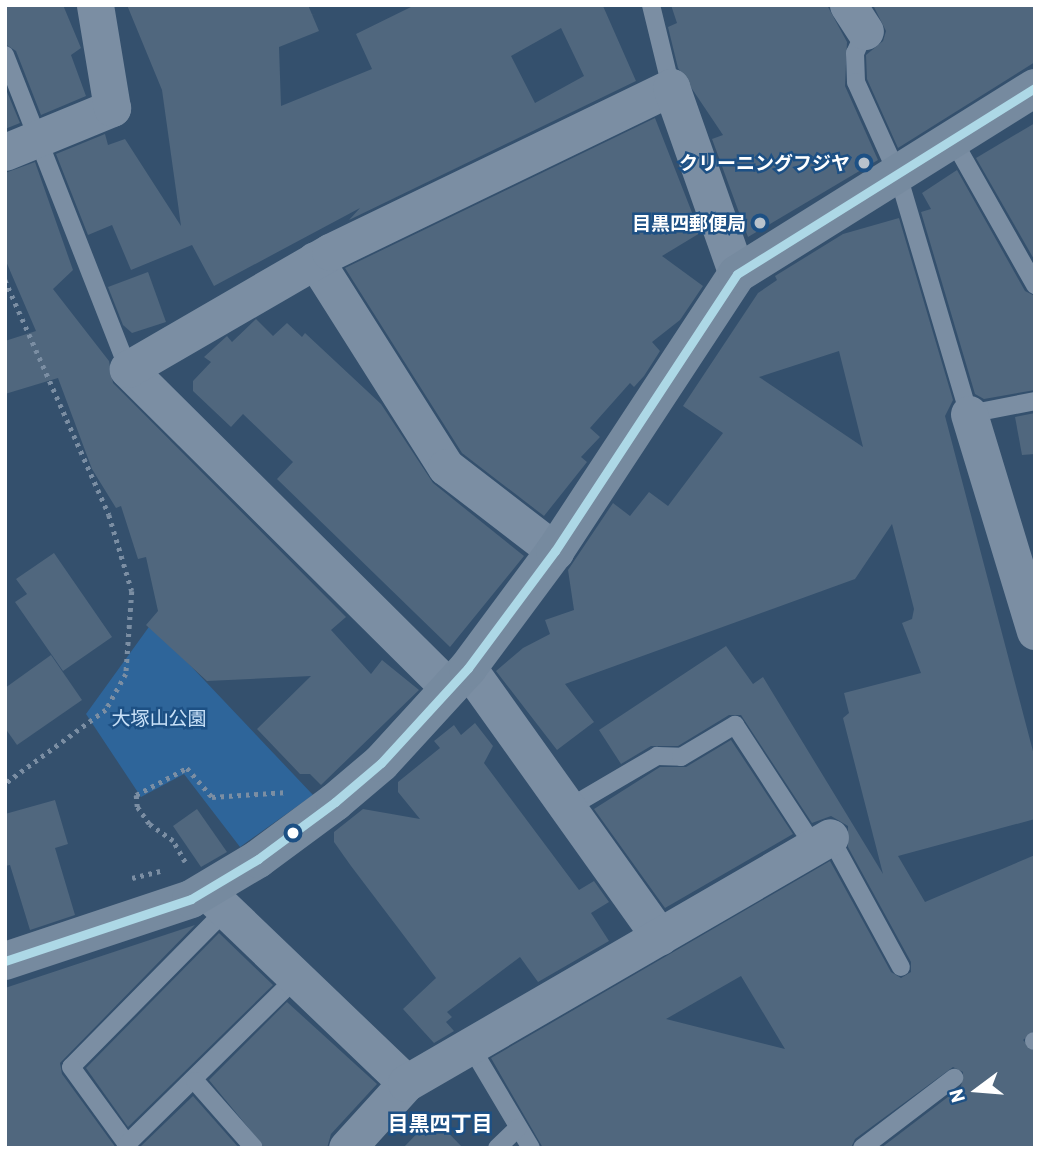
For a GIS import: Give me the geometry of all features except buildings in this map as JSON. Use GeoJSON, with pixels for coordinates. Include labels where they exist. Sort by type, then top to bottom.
{"type":"FeatureCollection","features":[{"type":"Feature","properties":{"kind":"street"},"geometry":{"type":"LineString","coordinates":[[5,152],[112,108],[95,5]]}},
{"type":"Feature","properties":{"kind":"street"},"geometry":{"type":"LineString","coordinates":[[660,937],[570,807],[459,678],[128,369],[315,260],[671,87],[737,274]]}},
{"type":"Feature","properties":{"kind":"street"},"geometry":{"type":"LineString","coordinates":[[5,961],[211,899],[381,763],[459,678],[555,551],[737,274],[1035,88]]}},
{"type":"Feature","properties":{"kind":"street"},"geometry":{"type":"LineString","coordinates":[[315,260],[446,467],[555,551]]}},
{"type":"Feature","properties":{"kind":"street"},"geometry":{"type":"LineString","coordinates":[[969,414],[1035,631]]}},
{"type":"Feature","properties":{"kind":"street"},"geometry":{"type":"LineString","coordinates":[[346,1148],[406,1083],[822,841]]}},
{"type":"Feature","properties":{"kind":"street"},"geometry":{"type":"LineString","coordinates":[[211,899],[406,1083]]}},
{"type":"Feature","properties":{"kind":"lane"},"geometry":{"type":"LineString","coordinates":[[651,5],[671,87]]}},
{"type":"Feature","properties":{"kind":"lane"},"geometry":{"type":"LineString","coordinates":[[856,18],[856,82],[898,175],[969,414],[1035,401]]}},
{"type":"Feature","properties":{"kind":"lane"},"geometry":{"type":"LineString","coordinates":[[5,55],[40,138],[128,369]]}},
{"type":"Feature","properties":{"kind":"lane"},"geometry":{"type":"LineString","coordinates":[[953,140],[1035,285]]}},
{"type":"Feature","properties":{"kind":"lane"},"geometry":{"type":"LineString","coordinates":[[570,807],[657,756],[681,757],[735,725],[822,841],[901,967]]}},
{"type":"Feature","properties":{"kind":"lane"},"geometry":{"type":"LineString","coordinates":[[211,899],[71,1067],[127,1144],[195,1081],[294,980]]}},
{"type":"Feature","properties":{"kind":"lane"},"geometry":{"type":"LineString","coordinates":[[471,1047],[531,1148]]}},
{"type":"Feature","properties":{"kind":"lane"},"geometry":{"type":"LineString","coordinates":[[862,1148],[954,1078]]}},
{"type":"Feature","properties":{"kind":"lane"},"geometry":{"type":"LineString","coordinates":[[195,1081],[254,1148]]}},
{"type":"Feature","properties":{"kind":"lane"},"geometry":{"type":"LineString","coordinates":[[497,1148],[518,1128]]}},
{"type":"Feature","properties":{"kind":"path"},"geometry":{"type":"LineString","coordinates":[[5,281],[109,515],[132,591],[126,674],[106,710],[5,784]]}},
{"type":"Feature","properties":{"kind":"path"},"geometry":{"type":"LineString","coordinates":[[211,899],[173,841],[157,833],[137,807],[136,795],[187,768],[212,797],[296,792],[316,817]]}},
{"type":"Feature","properties":{"kind":"green space","name":"大塚山公園"},"geometry":{"type":"Polygon","coordinates":[[[151,624],[313,795],[240,847],[184,774],[141,797],[86,714],[151,624]]]}},
{"type":"Feature","properties":{"kind":"transit line"},"geometry":{"type":"LineString","coordinates":[[5,961],[191,899],[258,859],[335,802],[381,763],[468,668],[555,551],[737,274],[1035,88]]}},
{"type":"Feature","properties":{"kind":"place","name":"クリーニングフジヤ"},"geometry":{"type":"Point","coordinates":[864,163]}},
{"type":"Feature","properties":{"kind":"place","name":"目黒四郵便局"},"geometry":{"type":"Point","coordinates":[760,223]}},
{"type":"Feature","properties":{"kind":"district","name":"目黒四丁目"},"geometry":{"type":"Point","coordinates":[440,1123]}}]}
